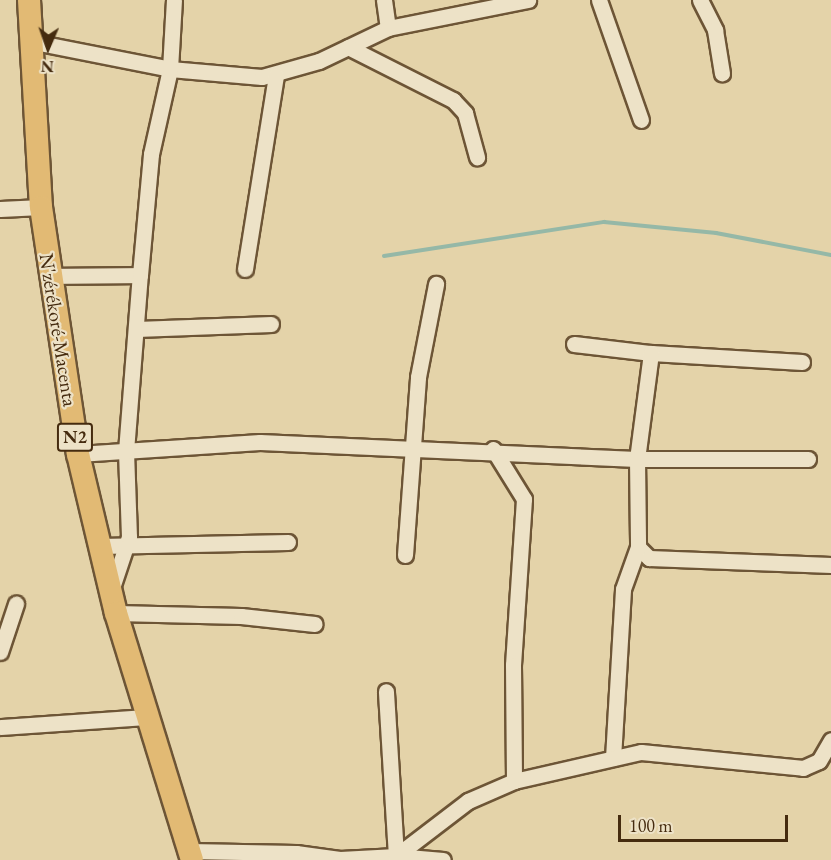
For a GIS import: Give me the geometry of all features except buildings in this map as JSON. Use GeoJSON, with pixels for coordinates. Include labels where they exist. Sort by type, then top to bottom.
{"type":"FeatureCollection","features":[{"type":"Feature","properties":{"kind":"highway","name":"N'zérékoré-Macenta"},"geometry":{"type":"LineString","coordinates":[[29,0],[29,41],[41,207],[78,454],[116,613],[146,717],[191,856]]}},
{"type":"Feature","properties":{"kind":"street"},"geometry":{"type":"LineString","coordinates":[[111,591],[127,545],[126,451],[140,274],[151,154],[170,69],[174,0]]}},
{"type":"Feature","properties":{"kind":"street"},"geometry":{"type":"LineString","coordinates":[[384,0],[388,28]]}},
{"type":"Feature","properties":{"kind":"street"},"geometry":{"type":"LineString","coordinates":[[29,41],[170,69],[276,75],[348,47],[388,28],[473,5],[528,0]]}},
{"type":"Feature","properties":{"kind":"street"},"geometry":{"type":"LineString","coordinates":[[599,0],[641,120]]}},
{"type":"Feature","properties":{"kind":"street"},"geometry":{"type":"LineString","coordinates":[[700,0],[715,30],[722,73]]}},
{"type":"Feature","properties":{"kind":"street"},"geometry":{"type":"LineString","coordinates":[[348,47],[453,100],[465,113],[477,157]]}},
{"type":"Feature","properties":{"kind":"street"},"geometry":{"type":"LineString","coordinates":[[245,269],[276,75]]}},
{"type":"Feature","properties":{"kind":"street"},"geometry":{"type":"LineString","coordinates":[[0,209],[41,207]]}},
{"type":"Feature","properties":{"kind":"street"},"geometry":{"type":"LineString","coordinates":[[50,276],[140,274]]}},
{"type":"Feature","properties":{"kind":"street"},"geometry":{"type":"LineString","coordinates":[[405,555],[418,377],[436,284]]}},
{"type":"Feature","properties":{"kind":"street"},"geometry":{"type":"LineString","coordinates":[[137,329],[271,324]]}},
{"type":"Feature","properties":{"kind":"street"},"geometry":{"type":"LineString","coordinates":[[574,344],[651,353],[802,362]]}},
{"type":"Feature","properties":{"kind":"street"},"geometry":{"type":"LineString","coordinates":[[613,758],[623,589],[638,547],[637,459],[651,353]]}},
{"type":"Feature","properties":{"kind":"street"},"geometry":{"type":"LineString","coordinates":[[78,454],[260,442],[412,451],[493,449],[637,459],[808,459]]}},
{"type":"Feature","properties":{"kind":"street"},"geometry":{"type":"LineString","coordinates":[[493,449],[524,499],[513,665],[514,781]]}},
{"type":"Feature","properties":{"kind":"street"},"geometry":{"type":"LineString","coordinates":[[100,546],[288,542]]}},
{"type":"Feature","properties":{"kind":"street"},"geometry":{"type":"LineString","coordinates":[[638,547],[649,558],[687,563],[831,565]]}},
{"type":"Feature","properties":{"kind":"street"},"geometry":{"type":"LineString","coordinates":[[0,652],[16,604]]}},
{"type":"Feature","properties":{"kind":"street"},"geometry":{"type":"LineString","coordinates":[[116,613],[241,616],[315,624]]}},
{"type":"Feature","properties":{"kind":"street"},"geometry":{"type":"LineString","coordinates":[[386,691],[396,856]]}},
{"type":"Feature","properties":{"kind":"street"},"geometry":{"type":"LineString","coordinates":[[0,727],[146,717]]}},
{"type":"Feature","properties":{"kind":"street"},"geometry":{"type":"LineString","coordinates":[[396,856],[468,801],[514,781],[641,752],[803,768],[819,761],[831,740]]}},
{"type":"Feature","properties":{"kind":"street"},"geometry":{"type":"LineString","coordinates":[[191,856],[296,853],[340,860],[396,856],[443,860]]}},
{"type":"Feature","properties":{"kind":"waterway"},"geometry":{"type":"LineString","coordinates":[[384,256],[604,222],[716,233],[831,255]]}}]}
